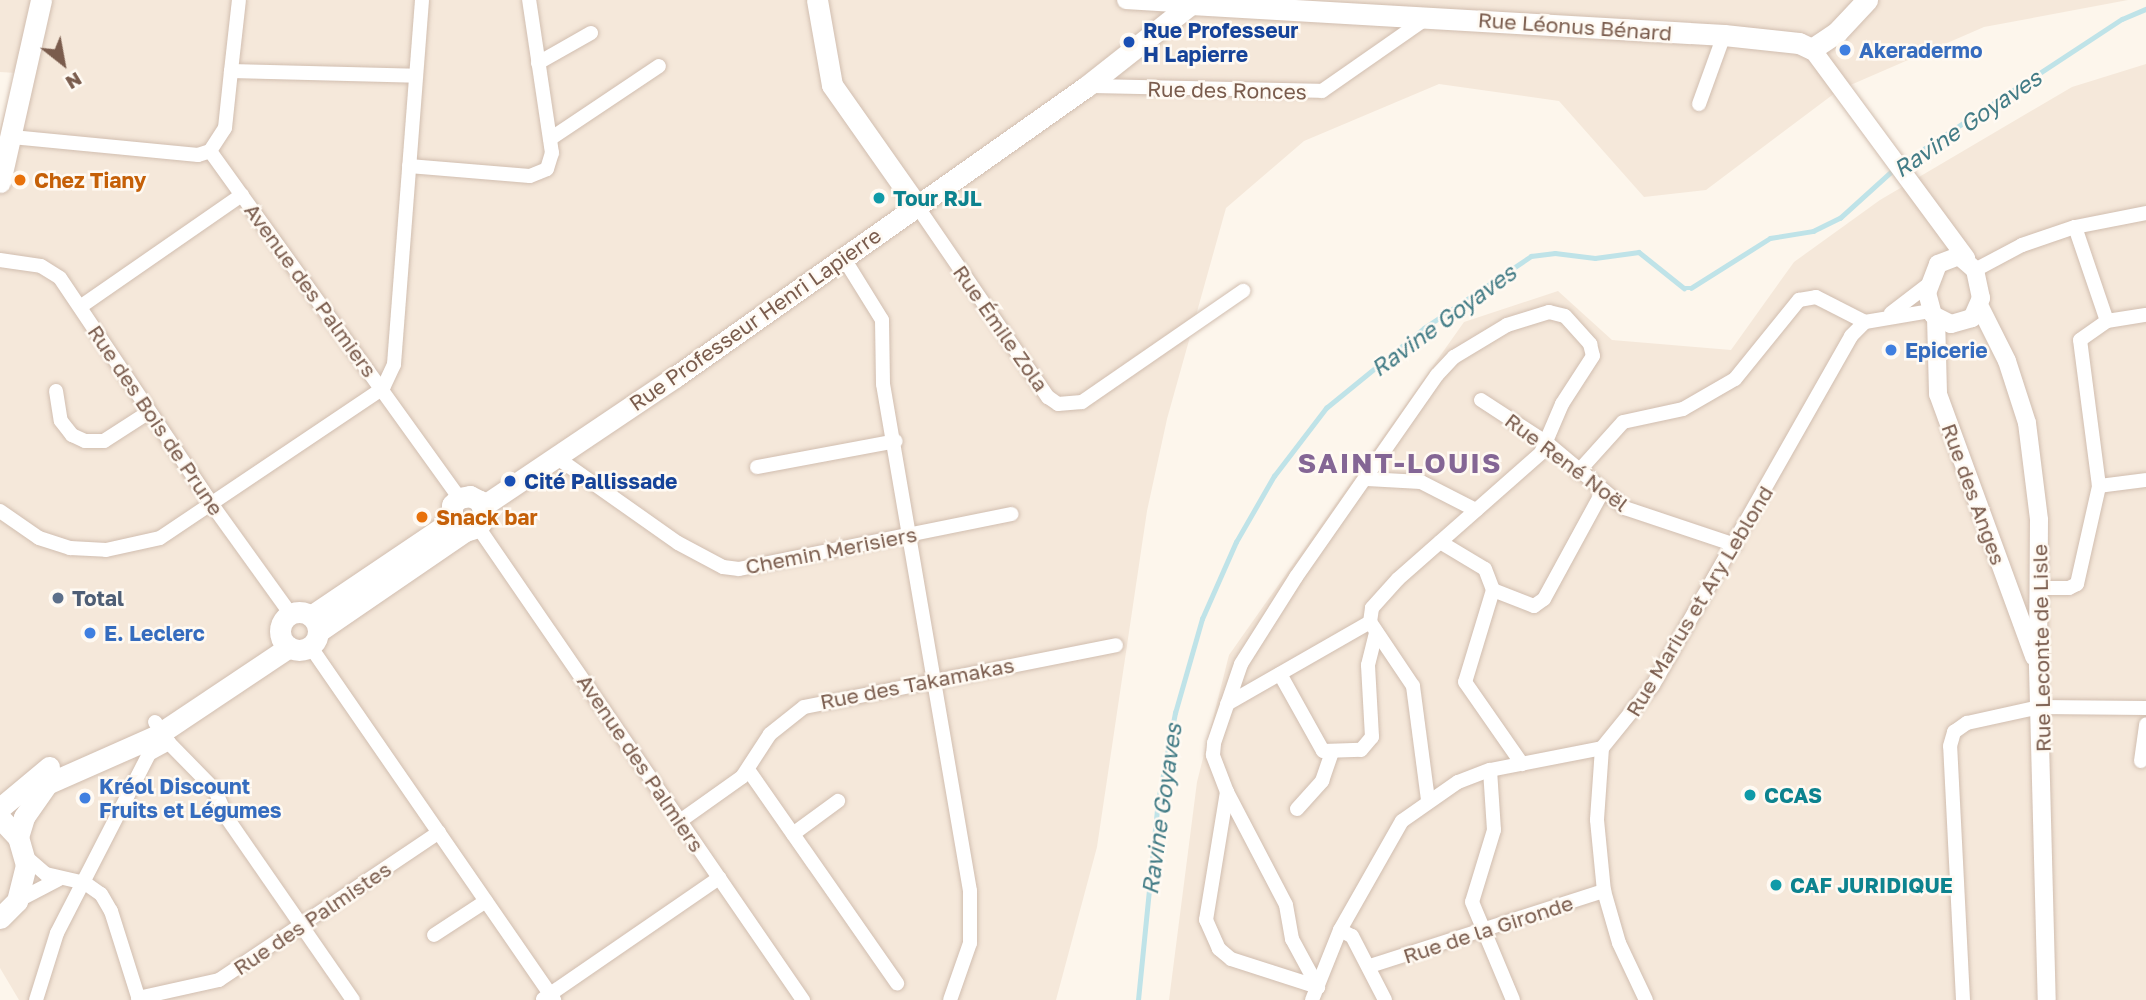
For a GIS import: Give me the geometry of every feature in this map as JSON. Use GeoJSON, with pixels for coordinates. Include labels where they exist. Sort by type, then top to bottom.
{"type":"FeatureCollection","features":[{"type":"Feature","properties":{"kind":"main road"},"geometry":{"type":"LineString","coordinates":[[0,183],[41,0]]}},
{"type":"Feature","properties":{"kind":"main road"},"geometry":{"type":"LineString","coordinates":[[817,0],[832,85],[917,206]]}},
{"type":"Feature","properties":{"kind":"main road"},"geometry":{"type":"LineString","coordinates":[[1812,49],[1836,32],[1867,0]]}},
{"type":"Feature","properties":{"kind":"main road","name":"Rue Professeur Henri Lapierre"},"geometry":{"type":"LineString","coordinates":[[17,901],[26,873],[22,846],[33,800],[47,784],[162,732],[300,631],[470,521],[556,457],[1087,86],[1191,4]]}},
{"type":"Feature","properties":{"kind":"main road","name":"Rue Léonus Bénard"},"geometry":{"type":"LineString","coordinates":[[1191,4],[1383,7],[1428,17],[1724,36],[1799,43],[1812,49]]}},
{"type":"Feature","properties":{"kind":"main road"},"geometry":{"type":"LineString","coordinates":[[459,498],[470,496],[470,521]]}},
{"type":"Feature","properties":{"kind":"main road","name":"Rue Professeur Henri Lapierre"},"geometry":{"type":"LineString","coordinates":[[0,808],[42,770],[162,732]]}},
{"type":"Feature","properties":{"kind":"main road"},"geometry":{"type":"LineString","coordinates":[[0,818],[22,846]]}},
{"type":"Feature","properties":{"kind":"main road"},"geometry":{"type":"LineString","coordinates":[[0,918],[17,901]]}},
{"type":"Feature","properties":{"kind":"street"},"geometry":{"type":"LineString","coordinates":[[12,138],[178,156],[210,151],[225,128],[239,0]]}},
{"type":"Feature","properties":{"kind":"street"},"geometry":{"type":"LineString","coordinates":[[0,511],[39,538],[70,548],[106,550],[160,538],[213,506],[383,388],[394,364],[422,0]]}},
{"type":"Feature","properties":{"kind":"street"},"geometry":{"type":"LineString","coordinates":[[409,166],[530,176],[547,169],[552,161],[550,139],[529,0]]}},
{"type":"Feature","properties":{"kind":"street","name":"Rue Léonus Bénard"},"geometry":{"type":"LineString","coordinates":[[1126,0],[1191,4]]}},
{"type":"Feature","properties":{"kind":"street","name":"Rue des Ronces"},"geometry":{"type":"LineString","coordinates":[[1087,86],[1322,91],[1428,17]]}},
{"type":"Feature","properties":{"kind":"street"},"geometry":{"type":"LineString","coordinates":[[538,63],[591,33]]}},
{"type":"Feature","properties":{"kind":"street"},"geometry":{"type":"LineString","coordinates":[[1699,104],[1724,36]]}},
{"type":"Feature","properties":{"kind":"street"},"geometry":{"type":"LineString","coordinates":[[1578,472],[1623,422],[1684,409],[1735,379],[1800,300],[1816,297],[1865,322],[1882,322],[1908,311],[1933,314],[1959,323],[1980,307],[1981,289],[1970,264],[1908,176],[1812,49]]}},
{"type":"Feature","properties":{"kind":"street"},"geometry":{"type":"LineString","coordinates":[[550,139],[659,66]]}},
{"type":"Feature","properties":{"kind":"street"},"geometry":{"type":"LineString","coordinates":[[231,71],[416,76]]}},
{"type":"Feature","properties":{"kind":"street","name":"Avenue des Palmiers"},"geometry":{"type":"LineString","coordinates":[[210,151],[383,388],[459,498]]}},
{"type":"Feature","properties":{"kind":"street"},"geometry":{"type":"LineString","coordinates":[[80,307],[242,195]]}},
{"type":"Feature","properties":{"kind":"street","name":"Rue Émile Zola"},"geometry":{"type":"LineString","coordinates":[[917,206],[1048,397],[1064,406],[1082,402],[1243,291]]}},
{"type":"Feature","properties":{"kind":"street"},"geometry":{"type":"LineString","coordinates":[[1938,264],[1952,257],[1970,264],[2076,227],[2144,210]]}},
{"type":"Feature","properties":{"kind":"street"},"geometry":{"type":"LineString","coordinates":[[1882,322],[1928,284],[1938,264],[1936,216]]}},
{"type":"Feature","properties":{"kind":"street"},"geometry":{"type":"LineString","coordinates":[[2076,227],[2107,321]]}},
{"type":"Feature","properties":{"kind":"street"},"geometry":{"type":"LineString","coordinates":[[843,257],[881,320],[883,384],[896,441],[970,891],[970,943],[950,1000]]}},
{"type":"Feature","properties":{"kind":"street","name":"Rue des Bois de Prune"},"geometry":{"type":"LineString","coordinates":[[0,260],[51,270],[80,307],[213,506],[486,901],[549,998]]}},
{"type":"Feature","properties":{"kind":"street"},"geometry":{"type":"LineString","coordinates":[[1928,284],[1933,314]]}},
{"type":"Feature","properties":{"kind":"street","name":"Rue Leconte de Lisle"},"geometry":{"type":"LineString","coordinates":[[1980,307],[2007,361],[2028,423],[2039,520],[2038,667],[2047,1000]]}},
{"type":"Feature","properties":{"kind":"street"},"geometry":{"type":"LineString","coordinates":[[1280,674],[1318,744],[1332,752],[1361,750],[1372,737],[1368,666],[1373,627],[1381,597],[1547,443],[1562,404],[1593,356],[1578,328],[1564,316],[1549,312],[1507,325],[1454,357],[1262,627],[1241,664],[1213,755],[1227,792],[1286,905],[1292,939],[1315,994]]}},
{"type":"Feature","properties":{"kind":"street","name":"Rue des Anges"},"geometry":{"type":"LineString","coordinates":[[1933,314],[1938,394],[2038,667]]}},
{"type":"Feature","properties":{"kind":"street"},"geometry":{"type":"LineString","coordinates":[[2040,588],[2069,589],[2077,584],[2099,486],[2080,340],[2088,330],[2107,321],[2146,315]]}},
{"type":"Feature","properties":{"kind":"street","name":"Rue Marius et Ary Leblond"},"geometry":{"type":"LineString","coordinates":[[1602,748],[1653,685],[1735,545],[1839,354],[1865,322]]}},
{"type":"Feature","properties":{"kind":"street"},"geometry":{"type":"LineString","coordinates":[[56,391],[61,421],[72,435],[85,441],[104,440],[149,412]]}},
{"type":"Feature","properties":{"kind":"street","name":"Rue René Noël"},"geometry":{"type":"LineString","coordinates":[[1481,400],[1547,443],[1578,472],[1632,512],[1735,545]]}},
{"type":"Feature","properties":{"kind":"street"},"geometry":{"type":"LineString","coordinates":[[757,467],[896,441]]}},
{"type":"Feature","properties":{"kind":"street","name":"Chemin Merisiers"},"geometry":{"type":"LineString","coordinates":[[556,457],[678,543],[723,567],[739,569],[1011,514]]}},
{"type":"Feature","properties":{"kind":"street"},"geometry":{"type":"LineString","coordinates":[[1367,479],[1421,482],[1476,510]]}},
{"type":"Feature","properties":{"kind":"street"},"geometry":{"type":"LineString","coordinates":[[2099,486],[2145,483]]}},
{"type":"Feature","properties":{"kind":"street"},"geometry":{"type":"LineString","coordinates":[[1493,590],[1524,605],[1539,604],[1603,491]]}},
{"type":"Feature","properties":{"kind":"street","name":"Avenue des Palmiers"},"geometry":{"type":"LineString","coordinates":[[470,521],[803,1000]]}},
{"type":"Feature","properties":{"kind":"street"},"geometry":{"type":"LineString","coordinates":[[1440,542],[1485,569],[1493,590],[1465,682],[1522,764]]}},
{"type":"Feature","properties":{"kind":"street"},"geometry":{"type":"LineString","coordinates":[[1227,704],[1373,627]]}},
{"type":"Feature","properties":{"kind":"street"},"geometry":{"type":"LineString","coordinates":[[1373,627],[1413,686],[1428,800]]}},
{"type":"Feature","properties":{"kind":"street","name":"Rue des Takamakas"},"geometry":{"type":"LineString","coordinates":[[680,821],[749,771],[770,734],[804,707],[1116,645]]}},
{"type":"Feature","properties":{"kind":"street"},"geometry":{"type":"LineString","coordinates":[[1963,1000],[1950,746],[1954,732],[1967,723],[2040,707],[2146,708]]}},
{"type":"Feature","properties":{"kind":"street"},"geometry":{"type":"LineString","coordinates":[[2141,761],[2146,724]]}},
{"type":"Feature","properties":{"kind":"street"},"geometry":{"type":"LineString","coordinates":[[36,1000],[57,933],[162,732],[215,790],[227,818],[352,1000]]}},
{"type":"Feature","properties":{"kind":"street"},"geometry":{"type":"LineString","coordinates":[[1315,994],[1340,930],[1388,840],[1428,800],[1490,770],[1602,748],[1598,820],[1604,891],[1619,943],[1646,1000]]}},
{"type":"Feature","properties":{"kind":"street"},"geometry":{"type":"LineString","coordinates":[[1297,809],[1322,781],[1332,752]]}},
{"type":"Feature","properties":{"kind":"street"},"geometry":{"type":"LineString","coordinates":[[1490,770],[1494,830],[1473,898],[1481,933],[1513,1000]]}},
{"type":"Feature","properties":{"kind":"street"},"geometry":{"type":"LineString","coordinates":[[749,771],[897,982]]}},
{"type":"Feature","properties":{"kind":"street"},"geometry":{"type":"LineString","coordinates":[[1227,792],[1206,920],[1211,934],[1231,959],[1315,994]]}},
{"type":"Feature","properties":{"kind":"street"},"geometry":{"type":"LineString","coordinates":[[793,834],[838,801]]}},
{"type":"Feature","properties":{"kind":"street","name":"Rue des Palmistes"},"geometry":{"type":"LineString","coordinates":[[138,999],[219,980],[439,832]]}},
{"type":"Feature","properties":{"kind":"street"},"geometry":{"type":"LineString","coordinates":[[22,846],[59,878],[85,883],[107,902],[138,999]]}},
{"type":"Feature","properties":{"kind":"street"},"geometry":{"type":"LineString","coordinates":[[17,901],[59,878]]}},
{"type":"Feature","properties":{"kind":"street"},"geometry":{"type":"LineString","coordinates":[[549,998],[719,878]]}},
{"type":"Feature","properties":{"kind":"street","name":"Rue de la Gironde"},"geometry":{"type":"LineString","coordinates":[[1370,966],[1481,933],[1604,891]]}},
{"type":"Feature","properties":{"kind":"street"},"geometry":{"type":"LineString","coordinates":[[434,935],[486,901]]}},
{"type":"Feature","properties":{"kind":"street"},"geometry":{"type":"LineString","coordinates":[[1340,930],[1352,936],[1370,966],[1385,1000]]}},
{"type":"Feature","properties":{"kind":"shaded area"},"geometry":{"type":"Polygon","coordinates":[[[0,0],[2128,0],[1984,27],[1839,90],[1706,190],[1644,197],[1559,101],[1439,84],[1304,141],[1226,208],[1167,419],[1147,511],[1097,847],[1056,1000],[19,1000],[0,968],[0,129],[16,73],[0,72],[0,0]]]}},
{"type":"Feature","properties":{"kind":"shaded area"},"geometry":{"type":"Polygon","coordinates":[[[2146,64],[2146,1000],[1169,1000],[1197,782],[1229,655],[1464,322],[1558,291],[1612,340],[1731,350],[1794,262],[1880,200],[2072,87],[2146,64]]]}},
{"type":"Feature","properties":{"kind":"waterway","name":"Ravine Goyaves"},"geometry":{"type":"LineString","coordinates":[[1901,164],[2122,19],[2146,9]]}},
{"type":"Feature","properties":{"kind":"waterway","name":"Ravine Goyaves"},"geometry":{"type":"LineString","coordinates":[[1138,1000],[1158,801],[1175,713],[1202,619],[1236,542],[1274,476],[1326,408],[1424,328],[1531,256],[1555,253],[1595,258],[1639,252],[1684,288],[1691,288],[1770,238],[1813,231],[1840,218],[1894,169]]}},
{"type":"Feature","properties":{"kind":"place","name":"Rue Professeur H Lapierre"},"geometry":{"type":"Point","coordinates":[1129,42]}},
{"type":"Feature","properties":{"kind":"place","name":"Akeradermo"},"geometry":{"type":"Point","coordinates":[1845,50]}},
{"type":"Feature","properties":{"kind":"place","name":"Chez Tiany"},"geometry":{"type":"Point","coordinates":[20,180]}},
{"type":"Feature","properties":{"kind":"place","name":"Tour RJL"},"geometry":{"type":"Point","coordinates":[879,198]}},
{"type":"Feature","properties":{"kind":"place","name":"Epicerie"},"geometry":{"type":"Point","coordinates":[1891,350]}},
{"type":"Feature","properties":{"kind":"place","name":"Cité Pallissade"},"geometry":{"type":"Point","coordinates":[510,481]}},
{"type":"Feature","properties":{"kind":"place","name":"Snack bar"},"geometry":{"type":"Point","coordinates":[422,517]}},
{"type":"Feature","properties":{"kind":"place","name":"Total"},"geometry":{"type":"Point","coordinates":[58,598]}},
{"type":"Feature","properties":{"kind":"place","name":"E. Leclerc"},"geometry":{"type":"Point","coordinates":[90,633]}},
{"type":"Feature","properties":{"kind":"place","name":"CCAS"},"geometry":{"type":"Point","coordinates":[1750,795]}},
{"type":"Feature","properties":{"kind":"place","name":"Kréol Discount Fruits et Légumes"},"geometry":{"type":"Point","coordinates":[85,798]}},
{"type":"Feature","properties":{"kind":"place","name":"CAF JURIDIQUE"},"geometry":{"type":"Point","coordinates":[1776,885]}},
{"type":"Feature","properties":{"kind":"district","name":"SAINT-LOUIS"},"geometry":{"type":"Point","coordinates":[1400,463]}}]}
